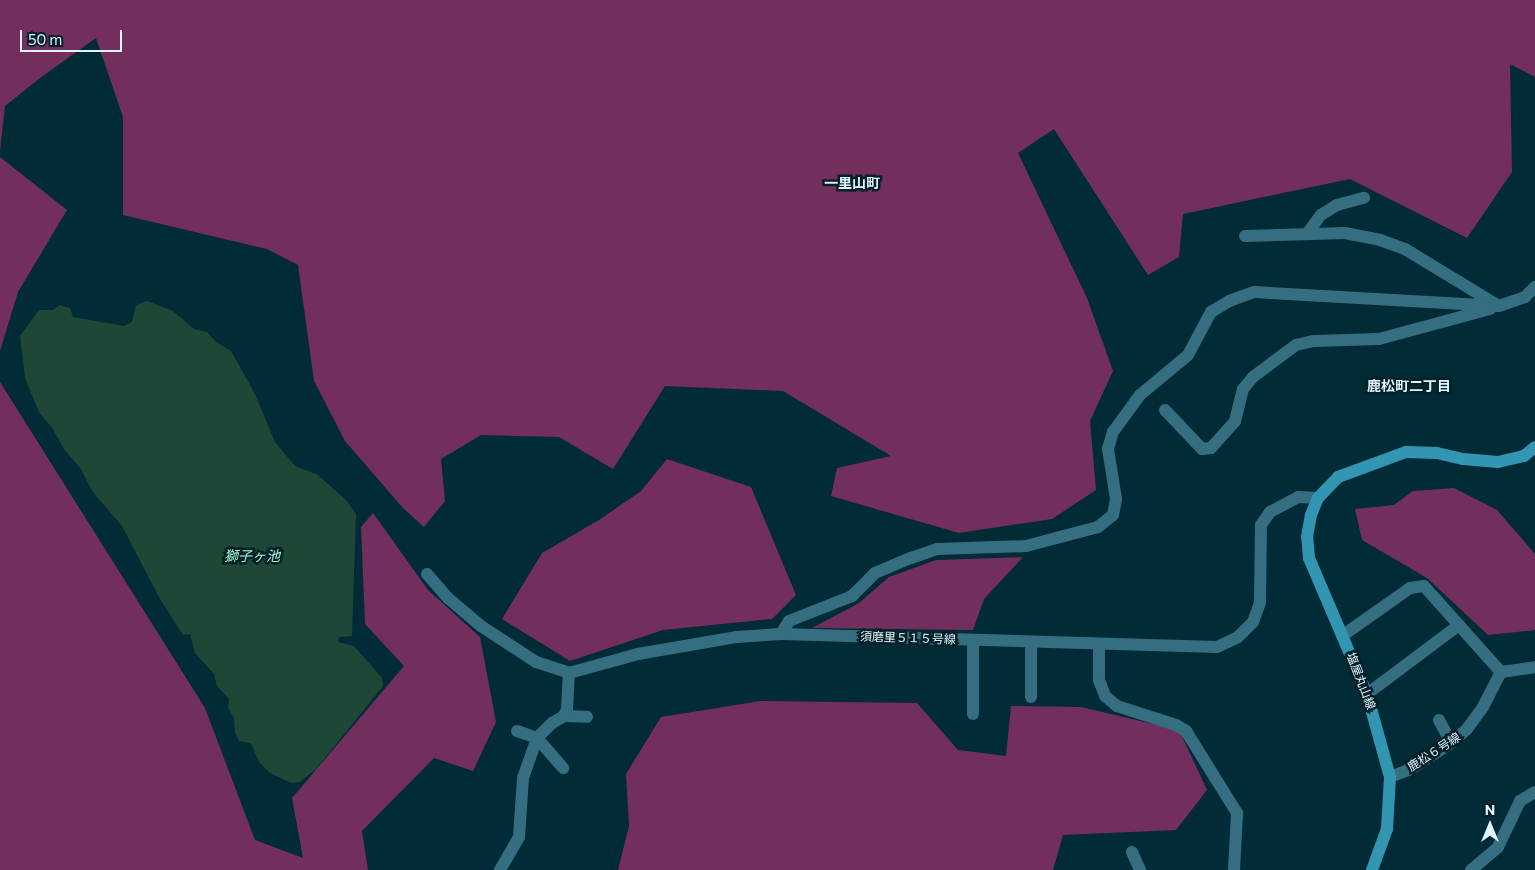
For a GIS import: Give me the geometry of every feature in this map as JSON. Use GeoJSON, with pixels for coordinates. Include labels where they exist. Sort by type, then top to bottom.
{"type":"FeatureCollection","features":[{"type":"Feature","properties":{"kind":"street"},"geometry":{"type":"LineString","coordinates":[[1307,234],[1321,215],[1337,205],[1364,198]]}},
{"type":"Feature","properties":{"kind":"street"},"geometry":{"type":"LineString","coordinates":[[1245,236],[1345,233],[1380,240],[1405,249],[1500,306]]}},
{"type":"Feature","properties":{"kind":"street"},"geometry":{"type":"LineString","coordinates":[[1165,410],[1202,449],[1211,448],[1236,421],[1243,389],[1253,377],[1296,345],[1314,340],[1379,339],[1500,306],[1526,297],[1535,287]]}},
{"type":"Feature","properties":{"kind":"street"},"geometry":{"type":"LineString","coordinates":[[781,634],[789,621],[852,596],[875,573],[937,549],[1026,546],[1098,527],[1113,515],[1116,499],[1108,449],[1113,432],[1140,395],[1188,355],[1211,312],[1229,301],[1254,292],[1500,306]]}},
{"type":"Feature","properties":{"kind":"street"},"geometry":{"type":"LineString","coordinates":[[1318,498],[1338,477],[1406,452],[1437,453],[1463,459],[1498,462],[1524,456],[1535,447]]}},
{"type":"Feature","properties":{"kind":"street","name":"須磨里５１５号線"},"geometry":{"type":"LineString","coordinates":[[569,673],[638,654],[736,637],[781,634],[1217,647],[1238,637],[1253,622],[1260,603],[1260,525],[1270,512],[1298,497],[1318,498]]}},
{"type":"Feature","properties":{"kind":"street","name":"塩屋丸山線"},"geometry":{"type":"LineString","coordinates":[[1318,498],[1311,515],[1307,536],[1309,558],[1367,694],[1390,777],[1387,829],[1372,870]]}},
{"type":"Feature","properties":{"kind":"street"},"geometry":{"type":"LineString","coordinates":[[427,574],[448,598],[481,626],[536,662],[569,673],[567,709],[564,716]]}},
{"type":"Feature","properties":{"kind":"street"},"geometry":{"type":"LineString","coordinates":[[1342,636],[1410,588],[1424,586],[1501,672],[1535,668]]}},
{"type":"Feature","properties":{"kind":"street"},"geometry":{"type":"LineString","coordinates":[[1367,694],[1459,625]]}},
{"type":"Feature","properties":{"kind":"street"},"geometry":{"type":"LineString","coordinates":[[973,640],[973,714]]}},
{"type":"Feature","properties":{"kind":"street"},"geometry":{"type":"LineString","coordinates":[[1031,642],[1031,697]]}},
{"type":"Feature","properties":{"kind":"street"},"geometry":{"type":"LineString","coordinates":[[1099,644],[1099,680],[1105,696],[1118,706],[1176,725],[1186,731],[1237,813],[1234,870]]}},
{"type":"Feature","properties":{"kind":"street","name":"鹿松６号線"},"geometry":{"type":"LineString","coordinates":[[1390,777],[1411,769],[1451,743],[1467,729],[1483,707],[1501,672]]}},
{"type":"Feature","properties":{"kind":"street"},"geometry":{"type":"LineString","coordinates":[[500,870],[519,837],[523,778],[537,738],[552,723],[564,716],[587,717]]}},
{"type":"Feature","properties":{"kind":"street"},"geometry":{"type":"LineString","coordinates":[[1439,720],[1451,743]]}},
{"type":"Feature","properties":{"kind":"street"},"geometry":{"type":"LineString","coordinates":[[517,731],[537,738],[563,768]]}},
{"type":"Feature","properties":{"kind":"street"},"geometry":{"type":"LineString","coordinates":[[1471,870],[1498,847],[1520,801],[1535,792]]}},
{"type":"Feature","properties":{"kind":"street"},"geometry":{"type":"LineString","coordinates":[[1132,852],[1138,869]]}},
{"type":"Feature","properties":{"kind":"shaded area"},"geometry":{"type":"Polygon","coordinates":[[[0,0],[1535,0],[1535,77],[1510,64],[1512,172],[1467,238],[1350,179],[1183,214],[1179,257],[1148,275],[1054,129],[1018,153],[1087,298],[1113,371],[1090,421],[1096,490],[1052,519],[959,533],[831,496],[837,468],[891,456],[783,391],[665,386],[613,469],[559,437],[481,435],[441,459],[445,501],[424,527],[403,508],[345,441],[314,381],[298,265],[267,249],[123,215],[123,117],[96,38],[5,106],[0,151],[0,0]]]}},
{"type":"Feature","properties":{"kind":"shaded area"},"geometry":{"type":"Polygon","coordinates":[[[0,157],[67,210],[18,292],[0,351],[0,157]]]}},
{"type":"Feature","properties":{"kind":"shaded area"},"geometry":{"type":"Polygon","coordinates":[[[0,382],[205,708],[255,840],[303,858],[292,798],[404,666],[365,624],[361,527],[373,513],[428,590],[480,637],[496,722],[473,771],[434,758],[362,831],[368,870],[0,870],[0,382]]]}},
{"type":"Feature","properties":{"kind":"shaded area"},"geometry":{"type":"Polygon","coordinates":[[[667,459],[751,487],[796,595],[772,619],[663,630],[570,661],[502,619],[542,553],[599,520],[641,491],[667,459]]]}},
{"type":"Feature","properties":{"kind":"shaded area"},"geometry":{"type":"Polygon","coordinates":[[[1454,488],[1497,510],[1535,554],[1535,630],[1488,635],[1427,578],[1362,540],[1355,509],[1394,505],[1413,491],[1454,488]]]}},
{"type":"Feature","properties":{"kind":"shaded area"},"geometry":{"type":"Polygon","coordinates":[[[1023,557],[984,599],[973,630],[812,628],[859,603],[889,577],[936,560],[1023,557]]]}},
{"type":"Feature","properties":{"kind":"shaded area"},"geometry":{"type":"Polygon","coordinates":[[[761,701],[917,703],[958,750],[1006,756],[1011,706],[1081,707],[1179,730],[1207,790],[1176,830],[1063,835],[1053,870],[618,870],[629,826],[626,774],[661,717],[761,701]]]}},
{"type":"Feature","properties":{"kind":"water","name":"獅子ヶ池"},"geometry":{"type":"Polygon","coordinates":[[[147,301],[173,311],[194,329],[207,332],[216,342],[231,351],[255,394],[275,442],[295,466],[318,475],[347,501],[356,514],[352,636],[339,637],[338,642],[354,646],[382,678],[383,686],[316,769],[300,782],[291,783],[270,773],[259,762],[251,743],[239,741],[235,732],[234,718],[228,707],[229,699],[217,686],[214,674],[195,653],[190,634],[183,635],[160,599],[122,526],[92,491],[81,469],[64,449],[53,429],[39,412],[25,378],[20,336],[39,310],[53,310],[59,305],[70,308],[73,317],[124,326],[132,322],[136,305],[147,301]]]}},
{"type":"Feature","properties":{"kind":"district","name":"一里山町"},"geometry":{"type":"Point","coordinates":[852,183]}},
{"type":"Feature","properties":{"kind":"district","name":"鹿松町二丁目"},"geometry":{"type":"Point","coordinates":[1409,386]}}]}
